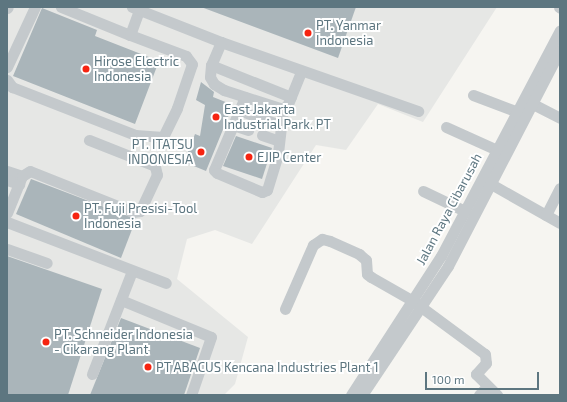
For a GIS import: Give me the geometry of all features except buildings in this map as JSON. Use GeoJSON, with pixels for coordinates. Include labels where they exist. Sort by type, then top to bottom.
{"type":"FeatureCollection","features":[{"type":"Feature","properties":{"kind":"street"},"geometry":{"type":"LineString","coordinates":[[7,67],[35,7]]}},
{"type":"Feature","properties":{"kind":"street"},"geometry":{"type":"LineString","coordinates":[[7,80],[12,87],[135,135],[163,137],[177,108],[192,64],[186,56],[61,7]]}},
{"type":"Feature","properties":{"kind":"street"},"geometry":{"type":"LineString","coordinates":[[130,35],[136,9],[301,71],[418,111]]}},
{"type":"Feature","properties":{"kind":"street","name":"Jalan Raya Cibarusah"},"geometry":{"type":"LineString","coordinates":[[351,395],[417,305],[448,266],[491,184],[560,30]]}},
{"type":"Feature","properties":{"kind":"street"},"geometry":{"type":"LineString","coordinates":[[221,42],[211,65],[210,77],[214,84],[245,97],[283,109]]}},
{"type":"Feature","properties":{"kind":"street","name":"Jalan Raya Cibarusah"},"geometry":{"type":"LineString","coordinates":[[362,395],[417,305],[518,112],[529,101],[557,62],[560,50]]}},
{"type":"Feature","properties":{"kind":"street"},"geometry":{"type":"LineString","coordinates":[[211,65],[291,96]]}},
{"type":"Feature","properties":{"kind":"street"},"geometry":{"type":"LineString","coordinates":[[245,97],[214,170],[217,173],[262,192],[266,190],[279,141],[283,109],[291,96],[301,71]]}},
{"type":"Feature","properties":{"kind":"street"},"geometry":{"type":"LineString","coordinates":[[473,95],[518,112]]}},
{"type":"Feature","properties":{"kind":"street"},"geometry":{"type":"LineString","coordinates":[[529,101],[560,118]]}},
{"type":"Feature","properties":{"kind":"street"},"geometry":{"type":"LineString","coordinates":[[239,110],[280,125]]}},
{"type":"Feature","properties":{"kind":"street"},"geometry":{"type":"LineString","coordinates":[[233,125],[248,130]]}},
{"type":"Feature","properties":{"kind":"street"},"geometry":{"type":"LineString","coordinates":[[446,127],[497,150]]}},
{"type":"Feature","properties":{"kind":"street"},"geometry":{"type":"LineString","coordinates":[[262,136],[279,141]]}},
{"type":"Feature","properties":{"kind":"street"},"geometry":{"type":"LineString","coordinates":[[8,206],[21,180],[30,171],[133,212],[140,210],[157,175],[155,166],[89,140]]}},
{"type":"Feature","properties":{"kind":"street"},"geometry":{"type":"LineString","coordinates":[[7,171],[21,180]]}},
{"type":"Feature","properties":{"kind":"street"},"geometry":{"type":"LineString","coordinates":[[7,180],[21,180]]}},
{"type":"Feature","properties":{"kind":"street"},"geometry":{"type":"LineString","coordinates":[[491,184],[560,223]]}},
{"type":"Feature","properties":{"kind":"street"},"geometry":{"type":"LineString","coordinates":[[546,215],[560,188]]}},
{"type":"Feature","properties":{"kind":"street"},"geometry":{"type":"LineString","coordinates":[[423,192],[465,211]]}},
{"type":"Feature","properties":{"kind":"street"},"geometry":{"type":"LineString","coordinates":[[7,222],[166,283]]}},
{"type":"Feature","properties":{"kind":"street"},"geometry":{"type":"LineString","coordinates":[[285,309],[313,245],[322,239],[359,254],[367,262],[367,274],[417,305],[485,354],[486,363],[476,374],[497,395]]}},
{"type":"Feature","properties":{"kind":"street"},"geometry":{"type":"LineString","coordinates":[[7,249],[47,263]]}},
{"type":"Feature","properties":{"kind":"street"},"geometry":{"type":"LineString","coordinates":[[92,374],[132,271]]}},
{"type":"Feature","properties":{"kind":"street"},"geometry":{"type":"LineString","coordinates":[[121,300],[211,337],[191,395]]}},
{"type":"Feature","properties":{"kind":"street"},"geometry":{"type":"LineString","coordinates":[[480,395],[487,386]]}},
{"type":"Feature","properties":{"kind":"shaded area"},"geometry":{"type":"Polygon","coordinates":[[[7,7],[497,7],[423,122],[378,104],[346,150],[316,145],[252,244],[215,230],[187,239],[177,279],[248,337],[235,384],[224,395],[7,395],[7,7]]]}},
{"type":"Feature","properties":{"kind":"place","name":"PT. Yanmar Indonesia"},"geometry":{"type":"Point","coordinates":[308,33]}},
{"type":"Feature","properties":{"kind":"place","name":"Hirose Electric Indonesia"},"geometry":{"type":"Point","coordinates":[86,69]}},
{"type":"Feature","properties":{"kind":"place","name":"East Jakarta Industrial Park. PT"},"geometry":{"type":"Point","coordinates":[216,117]}},
{"type":"Feature","properties":{"kind":"place","name":"PT. ITATSU INDONESIA"},"geometry":{"type":"Point","coordinates":[201,152]}},
{"type":"Feature","properties":{"kind":"place","name":"EJIP Center"},"geometry":{"type":"Point","coordinates":[249,157]}},
{"type":"Feature","properties":{"kind":"place","name":"PT. Fuji Presisi-Tool Indonesia"},"geometry":{"type":"Point","coordinates":[76,216]}},
{"type":"Feature","properties":{"kind":"place","name":"PT. Schneider Indonesia - Cikarang Plant"},"geometry":{"type":"Point","coordinates":[46,342]}},
{"type":"Feature","properties":{"kind":"place","name":"PT ABACUS Kencana Industries Plant 1"},"geometry":{"type":"Point","coordinates":[148,367]}}]}
